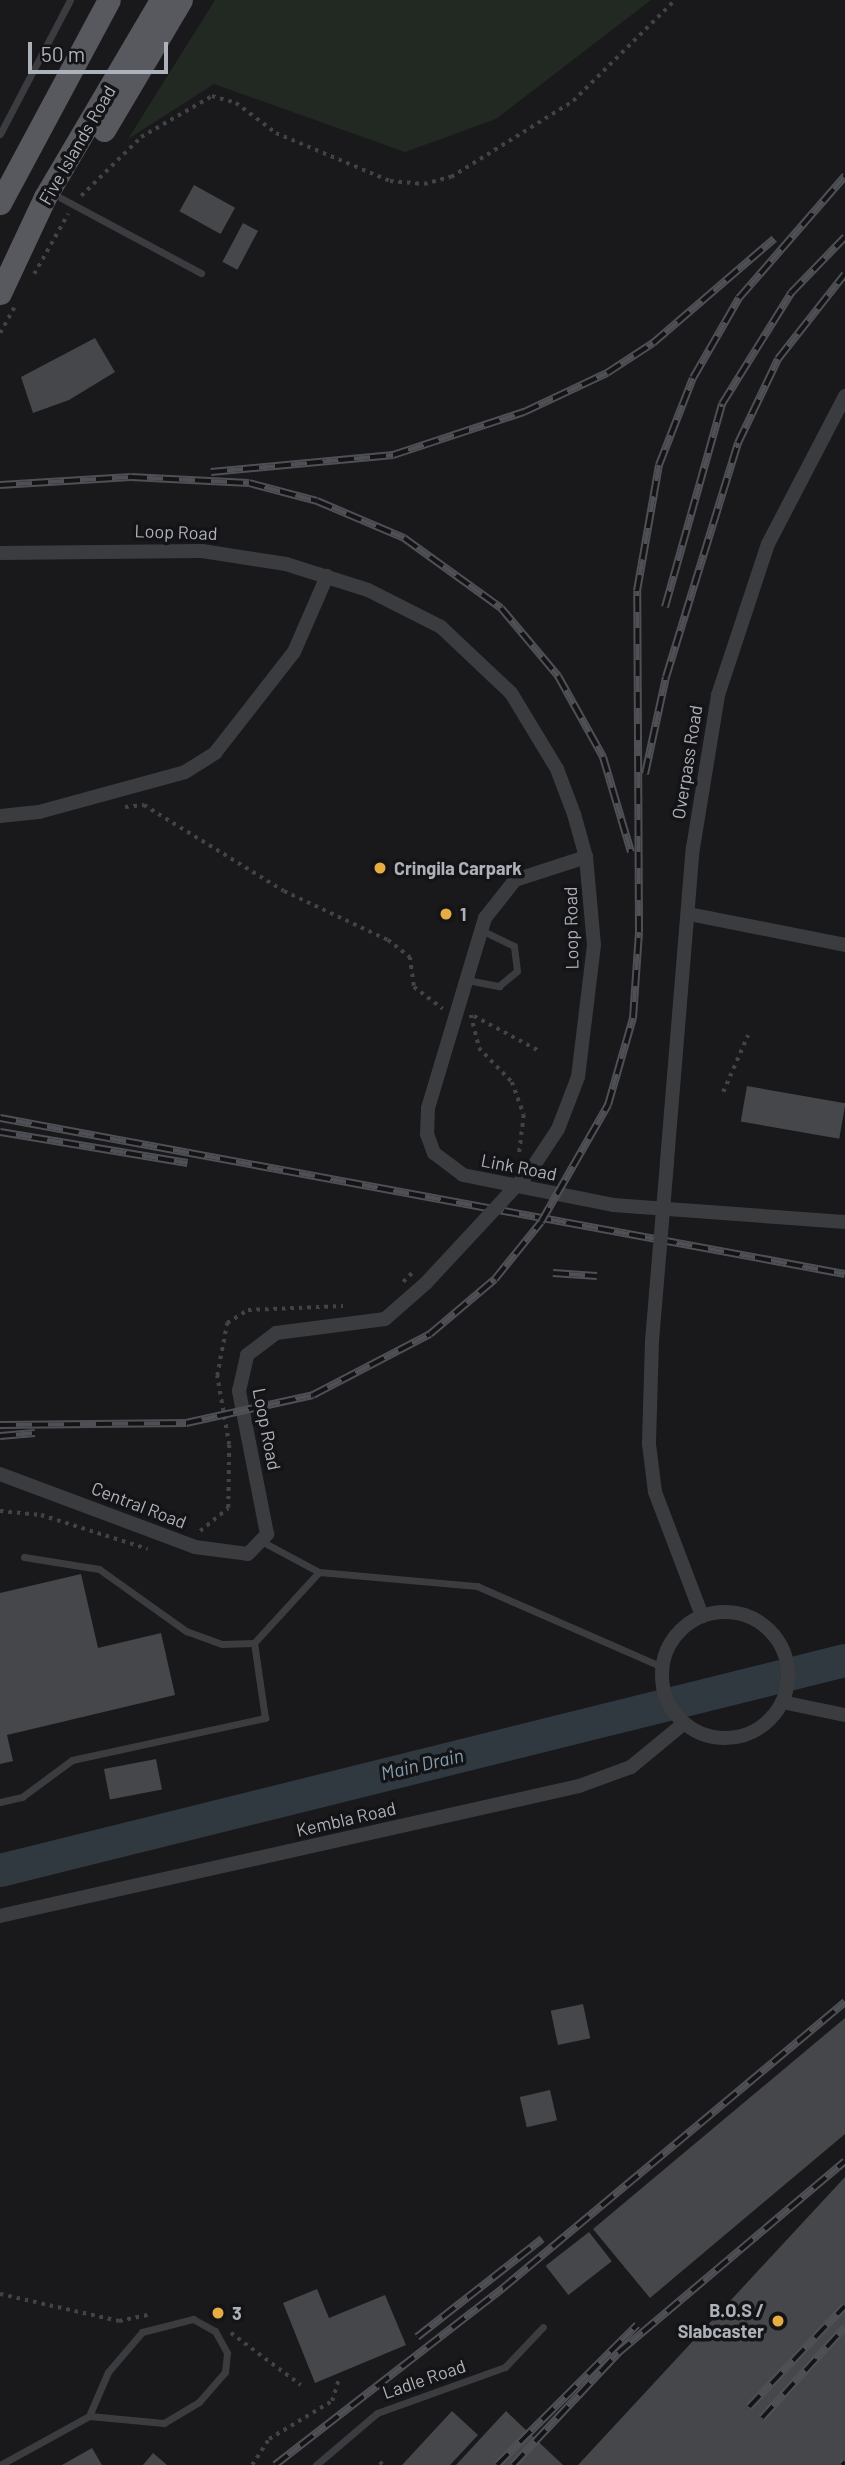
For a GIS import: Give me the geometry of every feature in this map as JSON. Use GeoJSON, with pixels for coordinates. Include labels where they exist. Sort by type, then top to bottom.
{"type":"FeatureCollection","features":[{"type":"Feature","properties":{"kind":"main road"},"geometry":{"type":"LineString","coordinates":[[0,203],[109,0]]}},
{"type":"Feature","properties":{"kind":"main road"},"geometry":{"type":"LineString","coordinates":[[23,272],[67,202],[181,0]]}},
{"type":"Feature","properties":{"kind":"main road","name":"Five Islands Road"},"geometry":{"type":"LineString","coordinates":[[9,298],[23,272],[45,197],[160,2]]}},
{"type":"Feature","properties":{"kind":"street","name":"Overpass Road"},"geometry":{"type":"LineString","coordinates":[[702,1616],[655,1492],[649,1444],[652,1341],[703,774],[741,617],[796,482],[845,396]]}},
{"type":"Feature","properties":{"kind":"street","name":"Loop Road"},"geometry":{"type":"LineString","coordinates":[[0,553],[202,551],[327,576],[440,627],[511,693],[557,769],[586,857],[594,945],[584,1047],[569,1105],[531,1170],[426,1283],[385,1319],[276,1333],[247,1355],[239,1391],[266,1524],[263,1542]]}},
{"type":"Feature","properties":{"kind":"street"},"geometry":{"type":"LineString","coordinates":[[0,816],[38,812],[185,772],[215,753],[294,652],[327,576]]}},
{"type":"Feature","properties":{"kind":"street","name":"Link Road"},"geometry":{"type":"LineString","coordinates":[[586,857],[515,880],[481,929],[463,979],[425,1123],[434,1153],[463,1175],[613,1205],[845,1222]]}},
{"type":"Feature","properties":{"kind":"street"},"geometry":{"type":"LineString","coordinates":[[689,914],[845,945]]}},
{"type":"Feature","properties":{"kind":"street","name":"Central Road"},"geometry":{"type":"LineString","coordinates":[[0,1474],[195,1547],[236,1556],[263,1542]]}},
{"type":"Feature","properties":{"kind":"street"},"geometry":{"type":"LineString","coordinates":[[744,1614],[778,1640],[786,1660],[784,1697],[772,1718],[738,1738],[700,1734],[683,1724],[663,1688],[662,1668],[675,1636],[702,1616],[744,1614]]}},
{"type":"Feature","properties":{"kind":"street"},"geometry":{"type":"LineString","coordinates":[[784,1697],[845,1716]]}},
{"type":"Feature","properties":{"kind":"street","name":"Kembla Road"},"geometry":{"type":"LineString","coordinates":[[0,1916],[579,1786],[631,1767],[683,1724]]}},
{"type":"Feature","properties":{"kind":"lane"},"geometry":{"type":"LineString","coordinates":[[0,134],[70,0]]}},
{"type":"Feature","properties":{"kind":"lane"},"geometry":{"type":"LineString","coordinates":[[67,202],[201,273]]}},
{"type":"Feature","properties":{"kind":"lane"},"geometry":{"type":"LineString","coordinates":[[463,979],[499,986],[517,971],[514,946],[481,929]]}},
{"type":"Feature","properties":{"kind":"lane"},"geometry":{"type":"LineString","coordinates":[[263,1542],[319,1572],[477,1586],[662,1668]]}},
{"type":"Feature","properties":{"kind":"lane"},"geometry":{"type":"LineString","coordinates":[[24,1557],[99,1569],[186,1631],[222,1644],[254,1643],[319,1572]]}},
{"type":"Feature","properties":{"kind":"lane"},"geometry":{"type":"LineString","coordinates":[[0,1802],[22,1797],[72,1760],[265,1718],[254,1643]]}},
{"type":"Feature","properties":{"kind":"lane"},"geometry":{"type":"LineString","coordinates":[[0,2465],[89,2416],[164,2423],[199,2402],[225,2372],[227,2353],[215,2331],[193,2319],[169,2320],[142,2332],[108,2372],[89,2416]]}},
{"type":"Feature","properties":{"kind":"lane","name":"Ladle Road"},"geometry":{"type":"LineString","coordinates":[[316,2465],[377,2413],[505,2368],[543,2327]]}},
{"type":"Feature","properties":{"kind":"path"},"geometry":{"type":"LineString","coordinates":[[23,272],[67,202],[141,137],[212,96],[236,103],[276,133],[390,181],[424,184],[451,177],[573,101],[675,0]]}},
{"type":"Feature","properties":{"kind":"path"},"geometry":{"type":"LineString","coordinates":[[0,334],[9,298]]}},
{"type":"Feature","properties":{"kind":"path"},"geometry":{"type":"LineString","coordinates":[[119,807],[144,805],[284,891],[387,940],[410,957],[414,987],[436,1007],[474,1016],[541,1052]]}},
{"type":"Feature","properties":{"kind":"path"},"geometry":{"type":"LineString","coordinates":[[474,1016],[479,1048],[512,1082],[524,1115],[526,1140],[512,1166]]}},
{"type":"Feature","properties":{"kind":"path"},"geometry":{"type":"LineString","coordinates":[[723,1092],[748,1035]]}},
{"type":"Feature","properties":{"kind":"path"},"geometry":{"type":"LineString","coordinates":[[398,1289],[403,1282]]}},
{"type":"Feature","properties":{"kind":"path"},"geometry":{"type":"LineString","coordinates":[[195,1547],[200,1530],[228,1508],[229,1445],[217,1376],[228,1323],[248,1310],[356,1306]]}},
{"type":"Feature","properties":{"kind":"path"},"geometry":{"type":"LineString","coordinates":[[0,1511],[41,1515],[154,1550]]}},
{"type":"Feature","properties":{"kind":"path"},"geometry":{"type":"LineString","coordinates":[[252,2465],[269,2439],[332,2401],[338,2381]]}},
{"type":"Feature","properties":{"kind":"shaded area"},"geometry":{"type":"Polygon","coordinates":[[[215,0],[651,0],[496,119],[405,152],[214,84],[128,139],[215,0]]]}},
{"type":"Feature","properties":{"kind":"building"},"geometry":{"type":"Polygon","coordinates":[[[194,185],[235,208],[221,234],[179,211],[194,185]]]}},
{"type":"Feature","properties":{"kind":"building"},"geometry":{"type":"Polygon","coordinates":[[[243,223],[258,231],[237,270],[222,262],[243,223]]]}},
{"type":"Feature","properties":{"kind":"building"},"geometry":{"type":"Polygon","coordinates":[[[95,338],[115,372],[69,400],[33,413],[21,377],[95,338]]]}},
{"type":"Feature","properties":{"kind":"building"},"geometry":{"type":"Polygon","coordinates":[[[747,1086],[845,1103],[839,1139],[741,1121],[747,1086]]]}},
{"type":"Feature","properties":{"kind":"building"},"geometry":{"type":"Polygon","coordinates":[[[81,1574],[98,1648],[161,1633],[175,1695],[7,1735],[13,1761],[0,1764],[0,1593],[81,1574]]]}},
{"type":"Feature","properties":{"kind":"building"},"geometry":{"type":"Polygon","coordinates":[[[156,1759],[162,1789],[110,1800],[104,1769],[156,1759]]]}},
{"type":"Feature","properties":{"kind":"building"},"geometry":{"type":"Polygon","coordinates":[[[583,2004],[590,2038],[558,2045],[551,2011],[583,2004]]]}},
{"type":"Feature","properties":{"kind":"building"},"geometry":{"type":"Polygon","coordinates":[[[845,2018],[845,2134],[650,2298],[593,2229],[845,2018]]]}},
{"type":"Feature","properties":{"kind":"building"},"geometry":{"type":"Polygon","coordinates":[[[550,2090],[557,2120],[527,2127],[520,2097],[550,2090]]]}},
{"type":"Feature","properties":{"kind":"building","name":"B.O.S / Slabcaster"},"geometry":{"type":"Polygon","coordinates":[[[845,2177],[845,2465],[578,2465],[845,2177]]]}},
{"type":"Feature","properties":{"kind":"building"},"geometry":{"type":"Polygon","coordinates":[[[589,2232],[612,2261],[568,2295],[546,2266],[589,2232]]]}},
{"type":"Feature","properties":{"kind":"building"},"geometry":{"type":"Polygon","coordinates":[[[317,2289],[329,2318],[385,2295],[406,2345],[315,2383],[283,2303],[317,2289]]]}},
{"type":"Feature","properties":{"kind":"building"},"geometry":{"type":"Polygon","coordinates":[[[452,2411],[478,2435],[450,2465],[402,2465],[452,2411]]]}},
{"type":"Feature","properties":{"kind":"building"},"geometry":{"type":"Polygon","coordinates":[[[506,2411],[563,2465],[456,2465],[506,2411]]]}},
{"type":"Feature","properties":{"kind":"building"},"geometry":{"type":"Polygon","coordinates":[[[92,2448],[102,2465],[62,2465],[92,2448]]]}},
{"type":"Feature","properties":{"kind":"building"},"geometry":{"type":"Polygon","coordinates":[[[153,2453],[167,2465],[143,2465],[153,2453]]]}},
{"type":"Feature","properties":{"kind":"waterway","name":"Main Drain"},"geometry":{"type":"LineString","coordinates":[[0,1870],[845,1660]]}},
{"type":"Feature","properties":{"kind":"railway"},"geometry":{"type":"LineString","coordinates":[[0,1425],[186,1423],[313,1395],[430,1334],[495,1279],[541,1222],[608,1105],[633,1018],[639,932],[637,591],[659,465],[693,378],[739,298],[845,176]]}},
{"type":"Feature","properties":{"kind":"railway"},"geometry":{"type":"LineString","coordinates":[[665,607],[722,404],[791,293],[845,237]]}},
{"type":"Feature","properties":{"kind":"railway"},"geometry":{"type":"LineString","coordinates":[[211,472],[393,455],[524,412],[607,373],[653,343],[774,239]]}},
{"type":"Feature","properties":{"kind":"railway"},"geometry":{"type":"LineString","coordinates":[[645,774],[666,677],[738,443],[778,359],[845,274]]}},
{"type":"Feature","properties":{"kind":"railway"},"geometry":{"type":"LineString","coordinates":[[0,485],[131,477],[249,483],[317,501],[404,538],[501,608],[558,676],[603,757],[631,852]]}},
{"type":"Feature","properties":{"kind":"railway"},"geometry":{"type":"LineString","coordinates":[[0,1118],[845,1274]]}},
{"type":"Feature","properties":{"kind":"railway"},"geometry":{"type":"LineString","coordinates":[[0,1132],[187,1163]]}},
{"type":"Feature","properties":{"kind":"railway"},"geometry":{"type":"LineString","coordinates":[[553,1273],[597,1276]]}},
{"type":"Feature","properties":{"kind":"railway"},"geometry":{"type":"LineString","coordinates":[[0,1436],[35,1433]]}},
{"type":"Feature","properties":{"kind":"railway"},"geometry":{"type":"LineString","coordinates":[[275,2465],[503,2288],[845,2002]]}},
{"type":"Feature","properties":{"kind":"railway"},"geometry":{"type":"LineString","coordinates":[[513,2465],[618,2353],[845,2161]]}},
{"type":"Feature","properties":{"kind":"railway"},"geometry":{"type":"LineString","coordinates":[[417,2337],[542,2239]]}},
{"type":"Feature","properties":{"kind":"railway"},"geometry":{"type":"LineString","coordinates":[[749,2407],[845,2306]]}},
{"type":"Feature","properties":{"kind":"railway"},"geometry":{"type":"LineString","coordinates":[[497,2465],[637,2325]]}},
{"type":"Feature","properties":{"kind":"railway"},"geometry":{"type":"LineString","coordinates":[[762,2418],[845,2327]]}},
{"type":"Feature","properties":{"kind":"railway"},"geometry":{"type":"LineString","coordinates":[[842,2465],[845,2462]]}},
{"type":"Feature","properties":{"kind":"place","name":"Cringila Carpark"},"geometry":{"type":"Point","coordinates":[380,868]}},
{"type":"Feature","properties":{"kind":"place","name":"1"},"geometry":{"type":"Point","coordinates":[446,914]}},
{"type":"Feature","properties":{"kind":"place","name":"3"},"geometry":{"type":"Point","coordinates":[218,2313]}},
{"type":"Feature","properties":{"kind":"place","name":"B.O.S / Slabcaster"},"geometry":{"type":"Point","coordinates":[778,2321]}}]}
